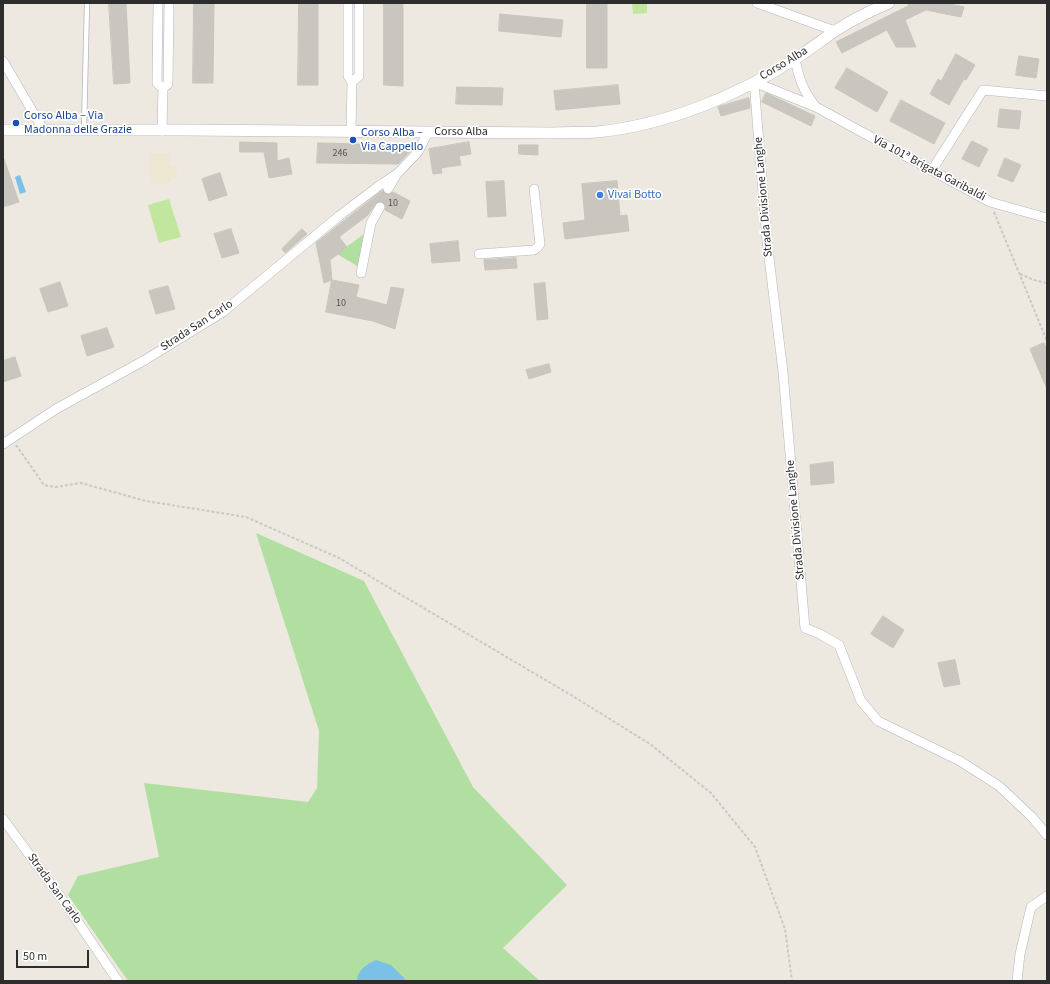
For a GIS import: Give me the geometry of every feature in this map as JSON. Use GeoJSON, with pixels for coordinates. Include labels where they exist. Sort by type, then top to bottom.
{"type":"FeatureCollection","features":[{"type":"Feature","properties":{"kind":"street"},"geometry":{"type":"LineString","coordinates":[[158,3],[157,83],[163,88]]}},
{"type":"Feature","properties":{"kind":"street"},"geometry":{"type":"LineString","coordinates":[[163,88],[168,84],[169,3]]}},
{"type":"Feature","properties":{"kind":"street"},"geometry":{"type":"LineString","coordinates":[[348,3],[348,76],[352,82],[351,131]]}},
{"type":"Feature","properties":{"kind":"street"},"geometry":{"type":"LineString","coordinates":[[352,82],[358,76],[360,3]]}},
{"type":"Feature","properties":{"kind":"street"},"geometry":{"type":"LineString","coordinates":[[757,3],[835,31]]}},
{"type":"Feature","properties":{"kind":"street","name":"Corso Alba"},"geometry":{"type":"LineString","coordinates":[[3,130],[597,132],[668,117],[701,107],[754,82],[795,59],[835,31],[859,17],[889,3]]}},
{"type":"Feature","properties":{"kind":"street","name":"Via 101ª Brigata Garibaldi"},"geometry":{"type":"LineString","coordinates":[[795,59],[799,80],[806,94],[816,107]]}},
{"type":"Feature","properties":{"kind":"street"},"geometry":{"type":"LineString","coordinates":[[3,61],[44,131]]}},
{"type":"Feature","properties":{"kind":"street","name":"Via 101ª Brigata Garibaldi"},"geometry":{"type":"LineString","coordinates":[[754,82],[816,107],[990,202],[1047,218]]}},
{"type":"Feature","properties":{"kind":"street","name":"Strada Divisione Langhe"},"geometry":{"type":"LineString","coordinates":[[754,82],[768,241],[783,372],[804,628],[820,634],[838,645],[861,701],[878,722],[960,761],[999,786],[1032,817],[1047,835]]}},
{"type":"Feature","properties":{"kind":"street"},"geometry":{"type":"LineString","coordinates":[[162,131],[163,88]]}},
{"type":"Feature","properties":{"kind":"street"},"geometry":{"type":"LineString","coordinates":[[932,170],[983,90],[1047,96]]}},
{"type":"Feature","properties":{"kind":"street","name":"Strada San Carlo"},"geometry":{"type":"LineString","coordinates":[[388,189],[397,174],[418,152],[428,132]]}},
{"type":"Feature","properties":{"kind":"street","name":"Strada San Carlo"},"geometry":{"type":"LineString","coordinates":[[3,444],[56,409],[146,360],[223,312],[339,216],[397,174]]}},
{"type":"Feature","properties":{"kind":"street"},"geometry":{"type":"LineString","coordinates":[[479,254],[534,250],[538,247],[540,244],[534,189]]}},
{"type":"Feature","properties":{"kind":"street"},"geometry":{"type":"LineString","coordinates":[[361,273],[371,223],[380,207]]}},
{"type":"Feature","properties":{"kind":"street","name":"Strada San Carlo"},"geometry":{"type":"LineString","coordinates":[[3,819],[67,906],[118,981]]}},
{"type":"Feature","properties":{"kind":"street"},"geometry":{"type":"LineString","coordinates":[[1017,981],[1020,954],[1031,907],[1047,896]]}},
{"type":"Feature","properties":{"kind":"lane"},"geometry":{"type":"LineString","coordinates":[[84,131],[87,3]]}},
{"type":"Feature","properties":{"kind":"path"},"geometry":{"type":"LineString","coordinates":[[990,202],[1047,341]]}},
{"type":"Feature","properties":{"kind":"path"},"geometry":{"type":"LineString","coordinates":[[1019,273],[1034,280],[1047,282]]}},
{"type":"Feature","properties":{"kind":"path"},"geometry":{"type":"LineString","coordinates":[[11,439],[44,485],[56,487],[81,483],[146,501],[246,517],[339,558],[571,695],[650,744],[711,793],[755,847],[785,929],[792,981]]}},
{"type":"Feature","properties":{"kind":"shaded area"},"geometry":{"type":"Polygon","coordinates":[[[150,153],[169,153],[170,166],[176,166],[177,177],[171,178],[171,183],[151,184],[150,153]]]}},
{"type":"Feature","properties":{"kind":"green space"},"geometry":{"type":"Polygon","coordinates":[[[632,3],[647,3],[647,13],[633,14],[632,3]]]}},
{"type":"Feature","properties":{"kind":"green space"},"geometry":{"type":"Polygon","coordinates":[[[169,199],[181,237],[159,243],[148,205],[169,199]]]}},
{"type":"Feature","properties":{"kind":"green space"},"geometry":{"type":"Polygon","coordinates":[[[364,234],[359,267],[337,254],[364,234]]]}},
{"type":"Feature","properties":{"kind":"green space"},"geometry":{"type":"Polygon","coordinates":[[[256,533],[364,581],[473,787],[567,885],[503,948],[540,981],[128,981],[68,895],[78,876],[159,857],[144,783],[308,802],[317,788],[319,731],[256,533]]]}},
{"type":"Feature","properties":{"kind":"water"},"geometry":{"type":"Polygon","coordinates":[[[20,175],[26,192],[20,194],[15,177],[20,175]]]}},
{"type":"Feature","properties":{"kind":"water"},"geometry":{"type":"Polygon","coordinates":[[[376,960],[391,965],[407,981],[357,981],[361,970],[376,960]]]}},
{"type":"Feature","properties":{"kind":"building"},"geometry":{"type":"Polygon","coordinates":[[[109,3],[126,3],[130,83],[114,84],[109,3]]]}},
{"type":"Feature","properties":{"kind":"building"},"geometry":{"type":"Polygon","coordinates":[[[194,3],[214,3],[213,83],[193,83],[194,3]]]}},
{"type":"Feature","properties":{"kind":"building"},"geometry":{"type":"Polygon","coordinates":[[[299,3],[318,3],[318,85],[298,85],[299,3]]]}},
{"type":"Feature","properties":{"kind":"building"},"geometry":{"type":"Polygon","coordinates":[[[384,3],[403,3],[403,86],[384,85],[384,3]]]}},
{"type":"Feature","properties":{"kind":"building"},"geometry":{"type":"Polygon","coordinates":[[[908,3],[945,3],[964,7],[961,17],[926,10],[905,20],[916,47],[896,47],[887,30],[842,53],[836,42],[908,6],[908,3]]]}},
{"type":"Feature","properties":{"kind":"building"},"geometry":{"type":"Polygon","coordinates":[[[587,4],[607,4],[607,68],[587,68],[587,4]]]}},
{"type":"Feature","properties":{"kind":"building"},"geometry":{"type":"Polygon","coordinates":[[[500,14],[563,20],[561,37],[499,31],[500,14]]]}},
{"type":"Feature","properties":{"kind":"building"},"geometry":{"type":"Polygon","coordinates":[[[956,54],[975,65],[966,80],[964,79],[949,105],[930,94],[938,79],[941,81],[956,54]]]}},
{"type":"Feature","properties":{"kind":"building"},"geometry":{"type":"Polygon","coordinates":[[[1019,56],[1039,59],[1036,78],[1016,75],[1019,56]]]}},
{"type":"Feature","properties":{"kind":"building"},"geometry":{"type":"Polygon","coordinates":[[[847,68],[888,92],[877,112],[835,88],[847,68]]]}},
{"type":"Feature","properties":{"kind":"building"},"geometry":{"type":"Polygon","coordinates":[[[618,85],[620,104],[556,110],[554,91],[618,85]]]}},
{"type":"Feature","properties":{"kind":"building"},"geometry":{"type":"Polygon","coordinates":[[[457,87],[503,88],[502,105],[456,104],[457,87]]]}},
{"type":"Feature","properties":{"kind":"building"},"geometry":{"type":"Polygon","coordinates":[[[766,93],[815,116],[811,126],[762,102],[766,93]]]}},
{"type":"Feature","properties":{"kind":"building"},"geometry":{"type":"Polygon","coordinates":[[[749,98],[750,108],[721,116],[718,107],[749,98]]]}},
{"type":"Feature","properties":{"kind":"building"},"geometry":{"type":"Polygon","coordinates":[[[901,100],[945,123],[934,144],[890,121],[901,100]]]}},
{"type":"Feature","properties":{"kind":"building"},"geometry":{"type":"Polygon","coordinates":[[[1000,109],[1021,111],[1019,129],[998,127],[1000,109]]]}},
{"type":"Feature","properties":{"kind":"building"},"geometry":{"type":"Polygon","coordinates":[[[972,141],[988,149],[979,167],[962,159],[972,141]]]}},
{"type":"Feature","properties":{"kind":"building"},"geometry":{"type":"Polygon","coordinates":[[[240,142],[277,143],[277,161],[289,158],[292,174],[269,178],[264,152],[240,152],[240,142]]]}},
{"type":"Feature","properties":{"kind":"building"},"geometry":{"type":"Polygon","coordinates":[[[469,142],[471,154],[459,156],[461,165],[441,168],[442,173],[433,174],[429,149],[469,142]]]}},
{"type":"Feature","properties":{"kind":"building"},"geometry":{"type":"Polygon","coordinates":[[[318,143],[362,144],[362,146],[397,146],[397,148],[414,147],[398,164],[317,163],[318,143]]]}},
{"type":"Feature","properties":{"kind":"building"},"geometry":{"type":"Polygon","coordinates":[[[519,145],[538,145],[538,155],[519,154],[519,145]]]}},
{"type":"Feature","properties":{"kind":"building"},"geometry":{"type":"Polygon","coordinates":[[[1005,158],[1021,165],[1013,182],[998,176],[1005,158]]]}},
{"type":"Feature","properties":{"kind":"building"},"geometry":{"type":"Polygon","coordinates":[[[3,159],[19,202],[3,207],[3,159]]]}},
{"type":"Feature","properties":{"kind":"building"},"geometry":{"type":"Polygon","coordinates":[[[220,173],[227,195],[209,201],[202,179],[220,173]]]}},
{"type":"Feature","properties":{"kind":"building"},"geometry":{"type":"Polygon","coordinates":[[[504,181],[506,216],[488,217],[486,182],[504,181]]]}},
{"type":"Feature","properties":{"kind":"building"},"geometry":{"type":"Polygon","coordinates":[[[617,181],[620,216],[627,215],[629,231],[565,239],[563,223],[585,220],[582,184],[617,181]]]}},
{"type":"Feature","properties":{"kind":"building"},"geometry":{"type":"Polygon","coordinates":[[[382,191],[388,195],[393,192],[410,201],[402,219],[385,210],[386,207],[383,202],[377,202],[368,215],[339,237],[347,247],[330,260],[332,280],[324,283],[316,243],[382,191]]]}},
{"type":"Feature","properties":{"kind":"building"},"geometry":{"type":"Polygon","coordinates":[[[231,229],[239,253],[222,258],[214,234],[231,229]]]}},
{"type":"Feature","properties":{"kind":"building"},"geometry":{"type":"Polygon","coordinates":[[[302,229],[307,234],[285,253],[282,249],[302,229]]]}},
{"type":"Feature","properties":{"kind":"building"},"geometry":{"type":"Polygon","coordinates":[[[458,241],[460,261],[432,263],[430,244],[458,241]]]}},
{"type":"Feature","properties":{"kind":"building"},"geometry":{"type":"Polygon","coordinates":[[[516,258],[517,268],[485,270],[484,260],[516,258]]]}},
{"type":"Feature","properties":{"kind":"building"},"geometry":{"type":"Polygon","coordinates":[[[332,280],[359,285],[356,297],[387,305],[391,287],[404,289],[395,329],[373,321],[326,312],[332,280]]]}},
{"type":"Feature","properties":{"kind":"building"},"geometry":{"type":"Polygon","coordinates":[[[60,282],[68,306],[48,312],[40,289],[60,282]]]}},
{"type":"Feature","properties":{"kind":"building"},"geometry":{"type":"Polygon","coordinates":[[[545,283],[548,319],[537,320],[534,284],[545,283]]]}},
{"type":"Feature","properties":{"kind":"building"},"geometry":{"type":"Polygon","coordinates":[[[168,286],[175,309],[156,314],[149,291],[168,286]]]}},
{"type":"Feature","properties":{"kind":"building"},"geometry":{"type":"Polygon","coordinates":[[[107,328],[114,347],[87,356],[81,336],[107,328]]]}},
{"type":"Feature","properties":{"kind":"building"},"geometry":{"type":"Polygon","coordinates":[[[1044,343],[1047,350],[1047,389],[1030,349],[1044,343]]]}},
{"type":"Feature","properties":{"kind":"building"},"geometry":{"type":"Polygon","coordinates":[[[15,357],[21,376],[3,382],[3,361],[15,357]]]}},
{"type":"Feature","properties":{"kind":"building"},"geometry":{"type":"Polygon","coordinates":[[[549,364],[551,372],[529,379],[526,370],[549,364]]]}},
{"type":"Feature","properties":{"kind":"building"},"geometry":{"type":"Polygon","coordinates":[[[833,462],[834,483],[811,485],[810,465],[833,462]]]}},
{"type":"Feature","properties":{"kind":"building"},"geometry":{"type":"Polygon","coordinates":[[[883,616],[904,630],[893,648],[871,634],[883,616]]]}},
{"type":"Feature","properties":{"kind":"building"},"geometry":{"type":"Polygon","coordinates":[[[955,660],[960,684],[944,687],[938,663],[955,660]]]}},
{"type":"Feature","properties":{"kind":"tunnel"},"geometry":{"type":"LineString","coordinates":[[380,207],[388,189]]}},
{"type":"Feature","properties":{"kind":"place","name":"Corso Alba – Via Madonna delle Grazie"},"geometry":{"type":"Point","coordinates":[16,123]}},
{"type":"Feature","properties":{"kind":"place","name":"Corso Alba – Via Cappello"},"geometry":{"type":"Point","coordinates":[353,140]}},
{"type":"Feature","properties":{"kind":"place","name":"Vivai Botto"},"geometry":{"type":"Point","coordinates":[600,195]}}]}
